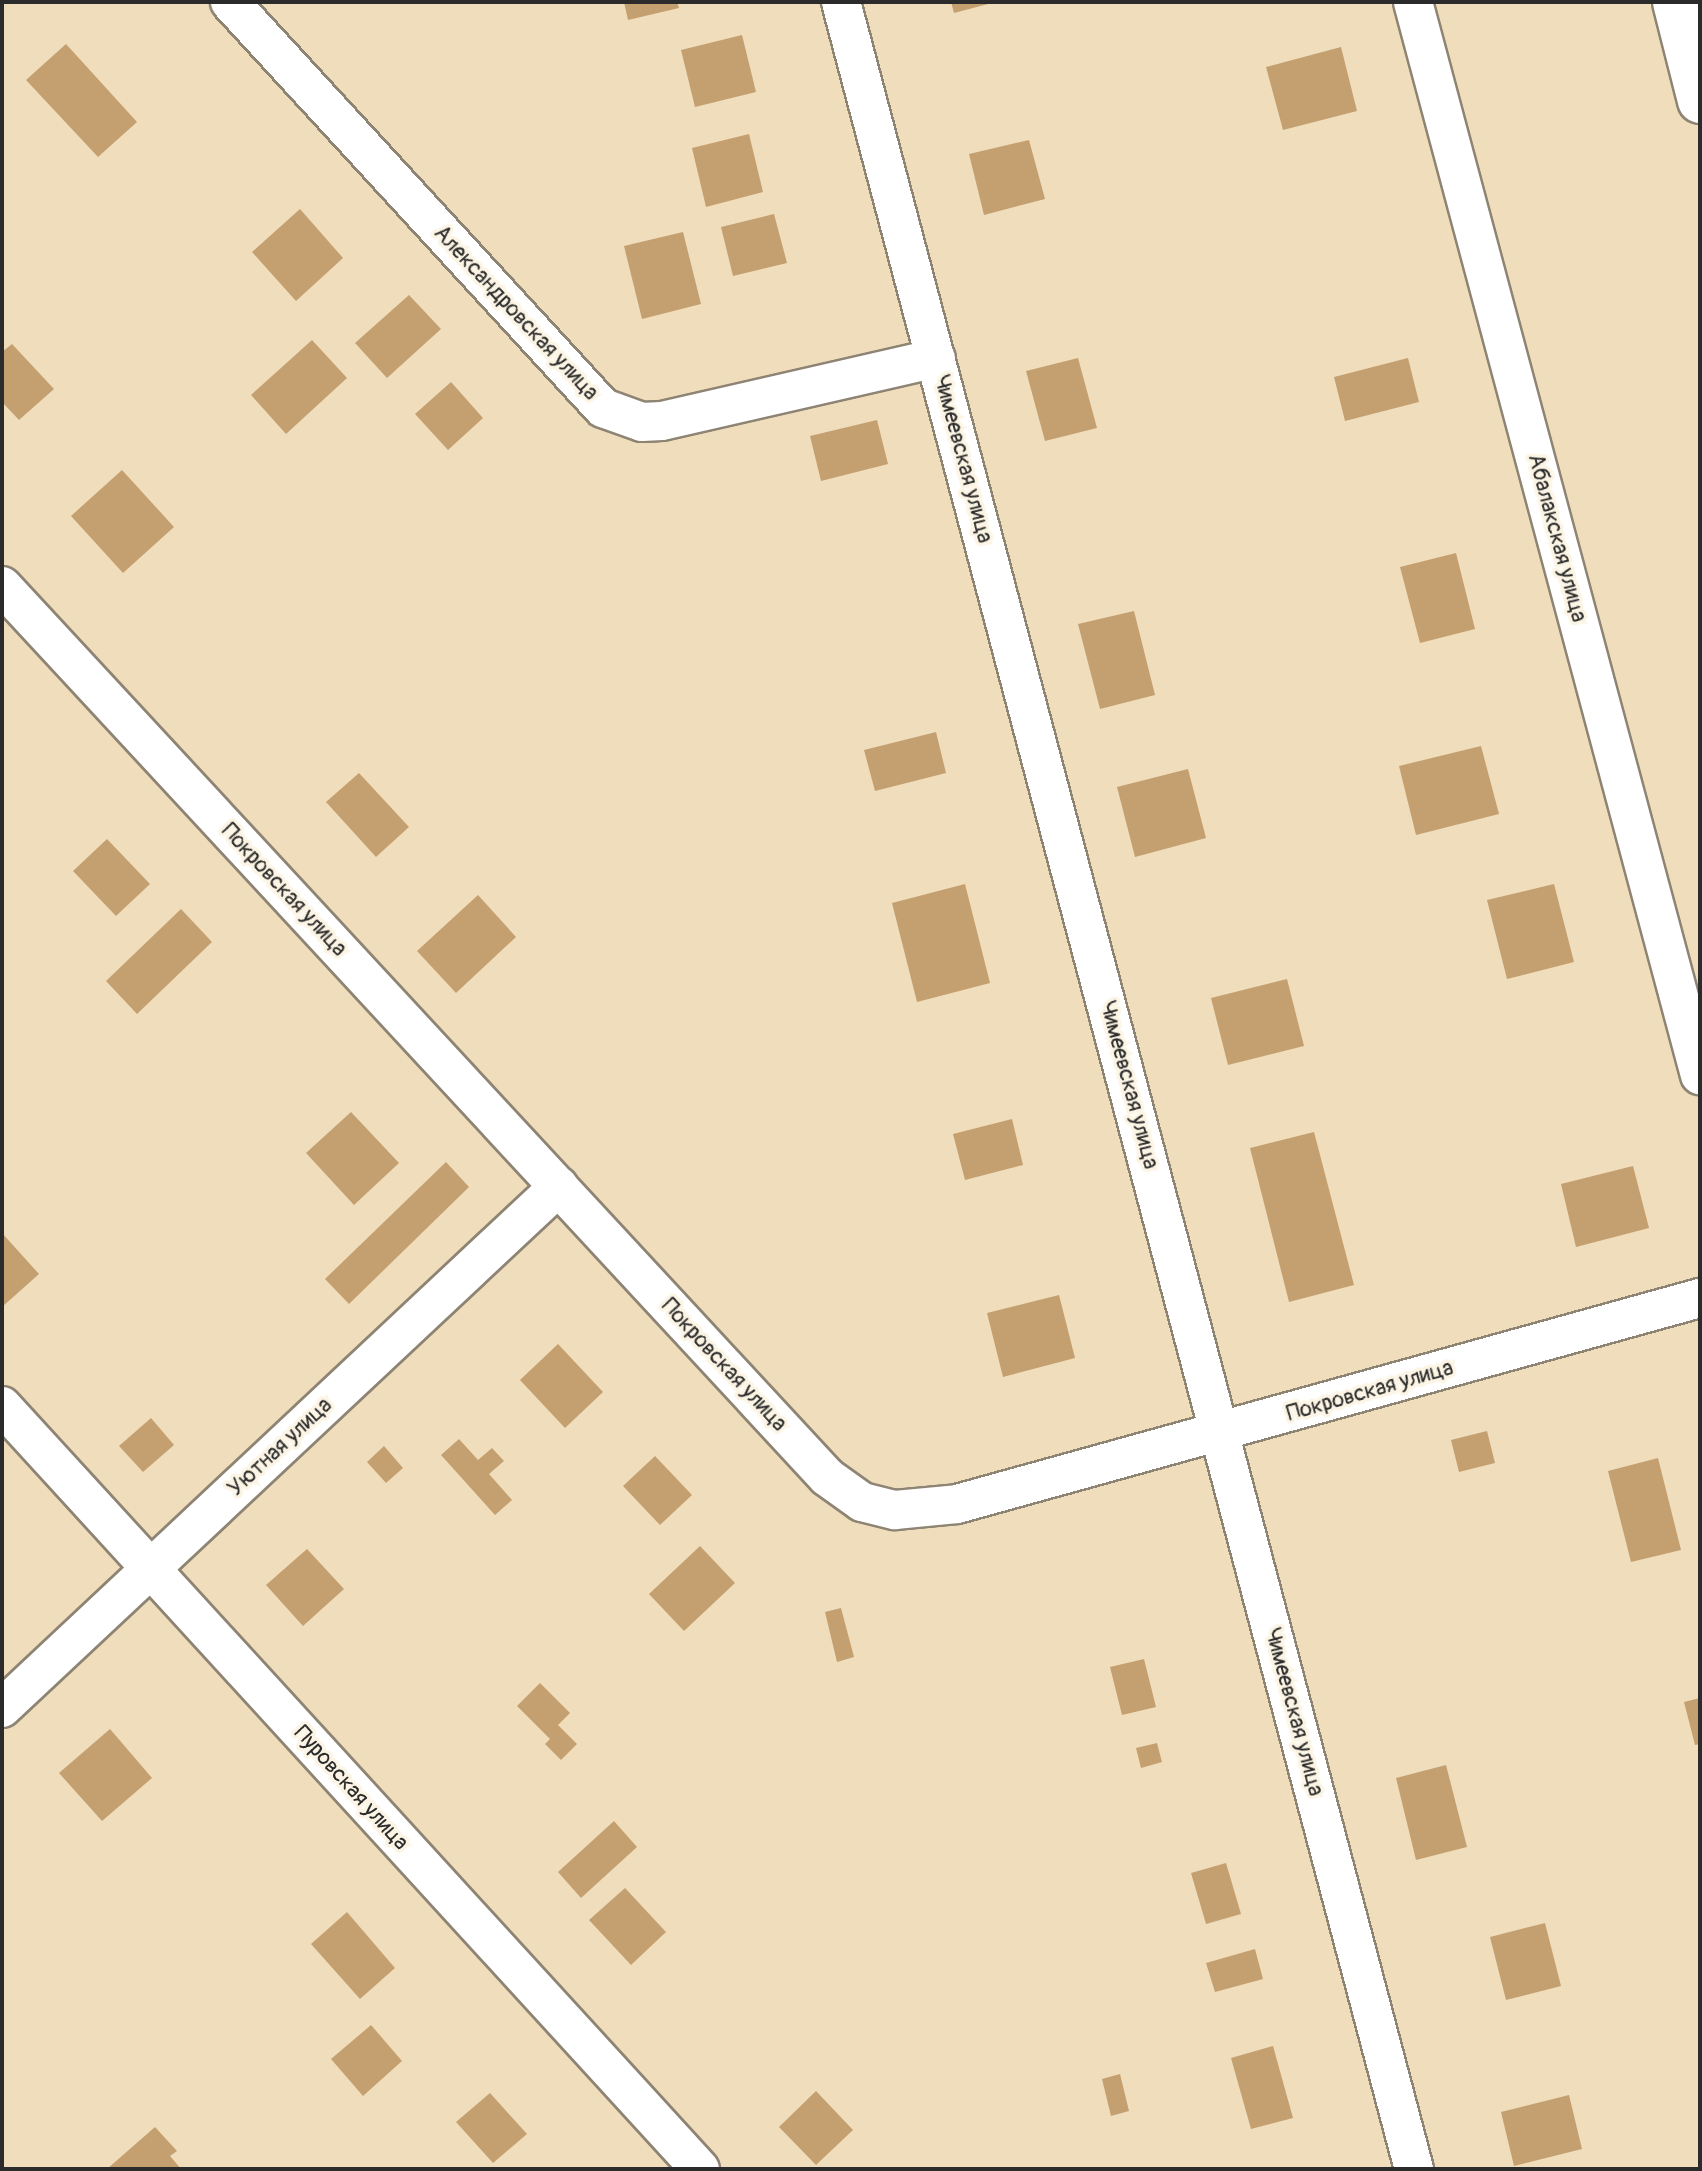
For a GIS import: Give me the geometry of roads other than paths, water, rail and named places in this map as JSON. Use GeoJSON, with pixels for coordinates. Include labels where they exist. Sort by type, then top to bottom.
{"type":"FeatureCollection","features":[{"type":"Feature","properties":{"kind":"street","name":"Александровская улица"},"geometry":{"type":"LineString","coordinates":[[230,2],[603,408],[642,422],[662,421],[936,358]]}},
{"type":"Feature","properties":{"kind":"street","name":"Чимеевская улица"},"geometry":{"type":"LineString","coordinates":[[841,2],[1414,2169]]}},
{"type":"Feature","properties":{"kind":"street","name":"Абалакская улица"},"geometry":{"type":"LineString","coordinates":[[1413,2],[1700,1075]]}},
{"type":"Feature","properties":{"kind":"street"},"geometry":{"type":"LineString","coordinates":[[1675,2],[1700,101]]}},
{"type":"Feature","properties":{"kind":"street","name":"Покровская улица"},"geometry":{"type":"LineString","coordinates":[[2,586],[827,1477],[862,1502],[895,1510],[957,1504],[1700,1298]]}},
{"type":"Feature","properties":{"kind":"street","name":"Уютная улица"},"geometry":{"type":"LineString","coordinates":[[2,1708],[559,1186]]}},
{"type":"Feature","properties":{"kind":"street","name":"Пуровская улица"},"geometry":{"type":"LineString","coordinates":[[2,1406],[700,2169]]}}]}
